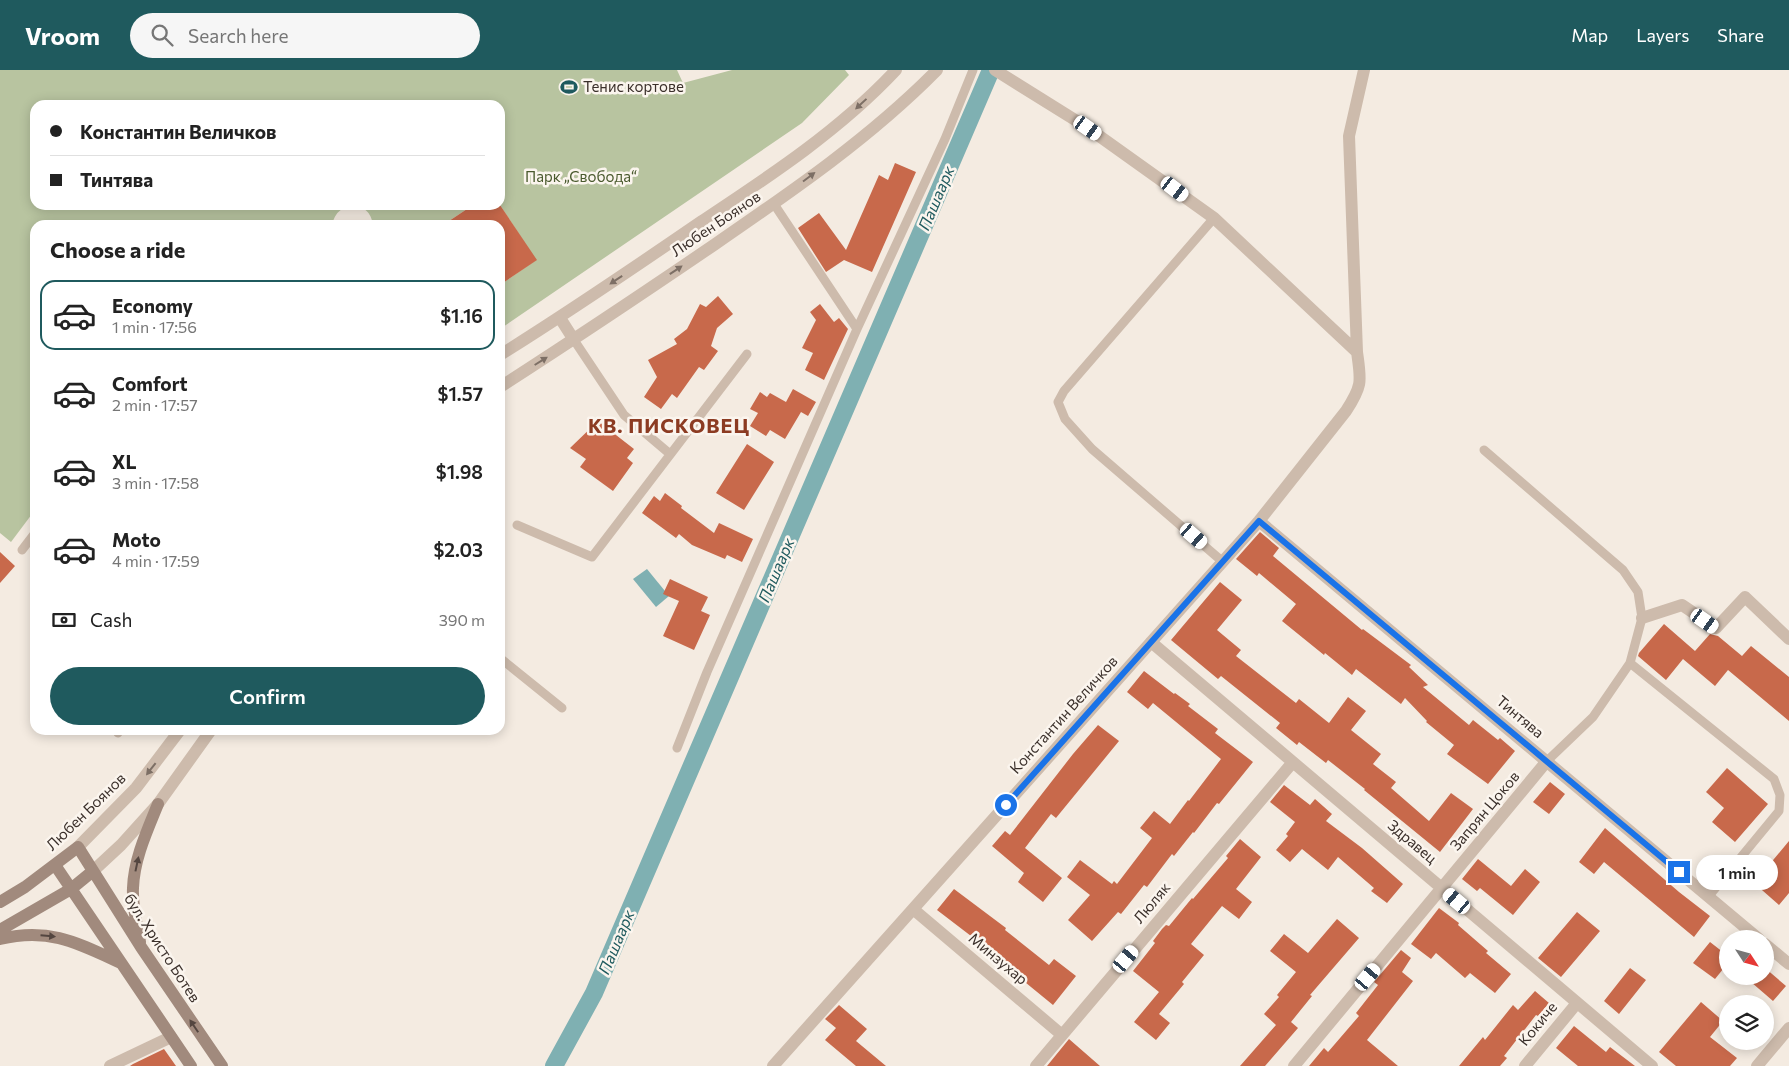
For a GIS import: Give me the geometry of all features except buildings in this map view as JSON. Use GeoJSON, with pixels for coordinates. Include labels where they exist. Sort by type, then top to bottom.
{"type":"FeatureCollection","features":[{"type":"Feature","properties":{"kind":"main road"},"geometry":{"type":"LineString","coordinates":[[141,947],[132,889],[143,839],[158,804]]}},
{"type":"Feature","properties":{"kind":"main road","name":"Любен Боянов"},"geometry":{"type":"LineString","coordinates":[[0,902],[78,847]]}},
{"type":"Feature","properties":{"kind":"main road","name":"бул. Христо Ботев"},"geometry":{"type":"LineString","coordinates":[[78,847],[141,947],[222,1066]]}},
{"type":"Feature","properties":{"kind":"main road"},"geometry":{"type":"LineString","coordinates":[[55,865],[191,1066]]}},
{"type":"Feature","properties":{"kind":"main road"},"geometry":{"type":"LineString","coordinates":[[0,930],[71,889],[93,871]]}},
{"type":"Feature","properties":{"kind":"main road"},"geometry":{"type":"LineString","coordinates":[[0,939],[18,935],[52,935],[77,943],[122,964]]}},
{"type":"Feature","properties":{"kind":"street","name":"Любен Боянов"},"geometry":{"type":"LineString","coordinates":[[505,352],[560,318],[763,180],[846,118],[896,70]]}},
{"type":"Feature","properties":{"kind":"street","name":"Любен Боянов"},"geometry":{"type":"LineString","coordinates":[[505,384],[574,340],[774,204],[864,136],[916,92],[937,70]]}},
{"type":"Feature","properties":{"kind":"street"},"geometry":{"type":"LineString","coordinates":[[995,70],[1088,128],[1214,218],[1357,352]]}},
{"type":"Feature","properties":{"kind":"street","name":"Константин Величков"},"geometry":{"type":"LineString","coordinates":[[773,1066],[1259,521],[1346,411],[1358,393],[1361,378],[1357,352],[1349,136],[1364,70]]}},
{"type":"Feature","properties":{"kind":"street"},"geometry":{"type":"LineString","coordinates":[[560,318],[574,340]]}},
{"type":"Feature","properties":{"kind":"street","name":"Тинтява"},"geometry":{"type":"LineString","coordinates":[[1259,521],[1749,930]]}},
{"type":"Feature","properties":{"kind":"street"},"geometry":{"type":"LineString","coordinates":[[1642,618],[1682,605],[1716,628],[1745,597],[1789,639]]}},
{"type":"Feature","properties":{"kind":"street","name":"Здравец"},"geometry":{"type":"LineString","coordinates":[[1151,642],[1652,1066]]}},
{"type":"Feature","properties":{"kind":"street","name":"Любен Боянов"},"geometry":{"type":"LineString","coordinates":[[78,847],[136,788],[176,735]]}},
{"type":"Feature","properties":{"kind":"street"},"geometry":{"type":"LineString","coordinates":[[93,871],[121,845],[158,804],[207,735]]}},
{"type":"Feature","properties":{"kind":"street","name":"Запрян Цоков"},"geometry":{"type":"LineString","coordinates":[[1294,1066],[1547,761]]}},
{"type":"Feature","properties":{"kind":"street","name":"Люляк"},"geometry":{"type":"LineString","coordinates":[[1036,1066],[1293,762]]}},
{"type":"Feature","properties":{"kind":"street","name":"Минзухар"},"geometry":{"type":"LineString","coordinates":[[913,909],[1062,1035]]}},
{"type":"Feature","properties":{"kind":"street"},"geometry":{"type":"LineString","coordinates":[[1774,952],[1789,964]]}},
{"type":"Feature","properties":{"kind":"street","name":"Кокиче"},"geometry":{"type":"LineString","coordinates":[[1525,1066],[1577,1002]]}},
{"type":"Feature","properties":{"kind":"street"},"geometry":{"type":"LineString","coordinates":[[1757,1066],[1789,1028]]}},
{"type":"Feature","properties":{"kind":"street"},"geometry":{"type":"LineString","coordinates":[[110,1066],[171,1037]]}},
{"type":"Feature","properties":{"kind":"lane"},"geometry":{"type":"LineString","coordinates":[[677,748],[706,672],[857,329],[945,139],[973,70]]}},
{"type":"Feature","properties":{"kind":"lane"},"geometry":{"type":"LineString","coordinates":[[774,204],[857,329]]}},
{"type":"Feature","properties":{"kind":"lane"},"geometry":{"type":"LineString","coordinates":[[1214,218],[1064,391],[1058,402],[1065,419],[1092,449],[1223,562]]}},
{"type":"Feature","properties":{"kind":"lane"},"geometry":{"type":"LineString","coordinates":[[574,340],[624,415],[670,454]]}},
{"type":"Feature","properties":{"kind":"lane"},"geometry":{"type":"LineString","coordinates":[[517,525],[592,557],[747,354]]}},
{"type":"Feature","properties":{"kind":"lane"},"geometry":{"type":"LineString","coordinates":[[1484,450],[1623,570],[1638,592],[1642,618],[1630,663],[1593,717],[1547,761]]}},
{"type":"Feature","properties":{"kind":"lane"},"geometry":{"type":"LineString","coordinates":[[22,550],[30,540]]}},
{"type":"Feature","properties":{"kind":"lane"},"geometry":{"type":"LineString","coordinates":[[505,662],[562,708]]}},
{"type":"Feature","properties":{"kind":"lane"},"geometry":{"type":"LineString","coordinates":[[1630,663],[1774,779],[1780,795],[1779,812],[1709,896]]}},
{"type":"Feature","properties":{"kind":"green space","name":"Парк „Свобода“"},"geometry":{"type":"Polygon","coordinates":[[[0,70],[677,70],[683,83],[732,70],[845,70],[849,75],[802,123],[505,326],[505,282],[536,260],[503,210],[505,210],[505,100],[30,100],[30,210],[340,210],[334,220],[30,220],[30,517],[11,542],[0,533],[0,70]]]}},
{"type":"Feature","properties":{"kind":"green space","name":"Парк „Свобода“"},"geometry":{"type":"Polygon","coordinates":[[[366,210],[466,210],[450,220],[372,220],[366,210]]]}},
{"type":"Feature","properties":{"kind":"water"},"geometry":{"type":"Polygon","coordinates":[[[647,569],[669,596],[656,607],[633,579],[647,569]]]}},
{"type":"Feature","properties":{"kind":"waterway","name":"Пашаарк"},"geometry":{"type":"LineString","coordinates":[[554,1066],[594,993],[991,70]]}},
{"type":"Feature","properties":{"kind":"place","name":"Тенис кортове"},"geometry":{"type":"Point","coordinates":[569,87]}},
{"type":"Feature","properties":{"kind":"district","name":"КВ. ПИСКОВЕЦ"},"geometry":{"type":"Point","coordinates":[669,426]}},
{"type":"Feature","properties":{"kind":"route"},"geometry":{"type":"LineString","coordinates":[[1006,805],[1259,521],[1679,872]]}}]}
